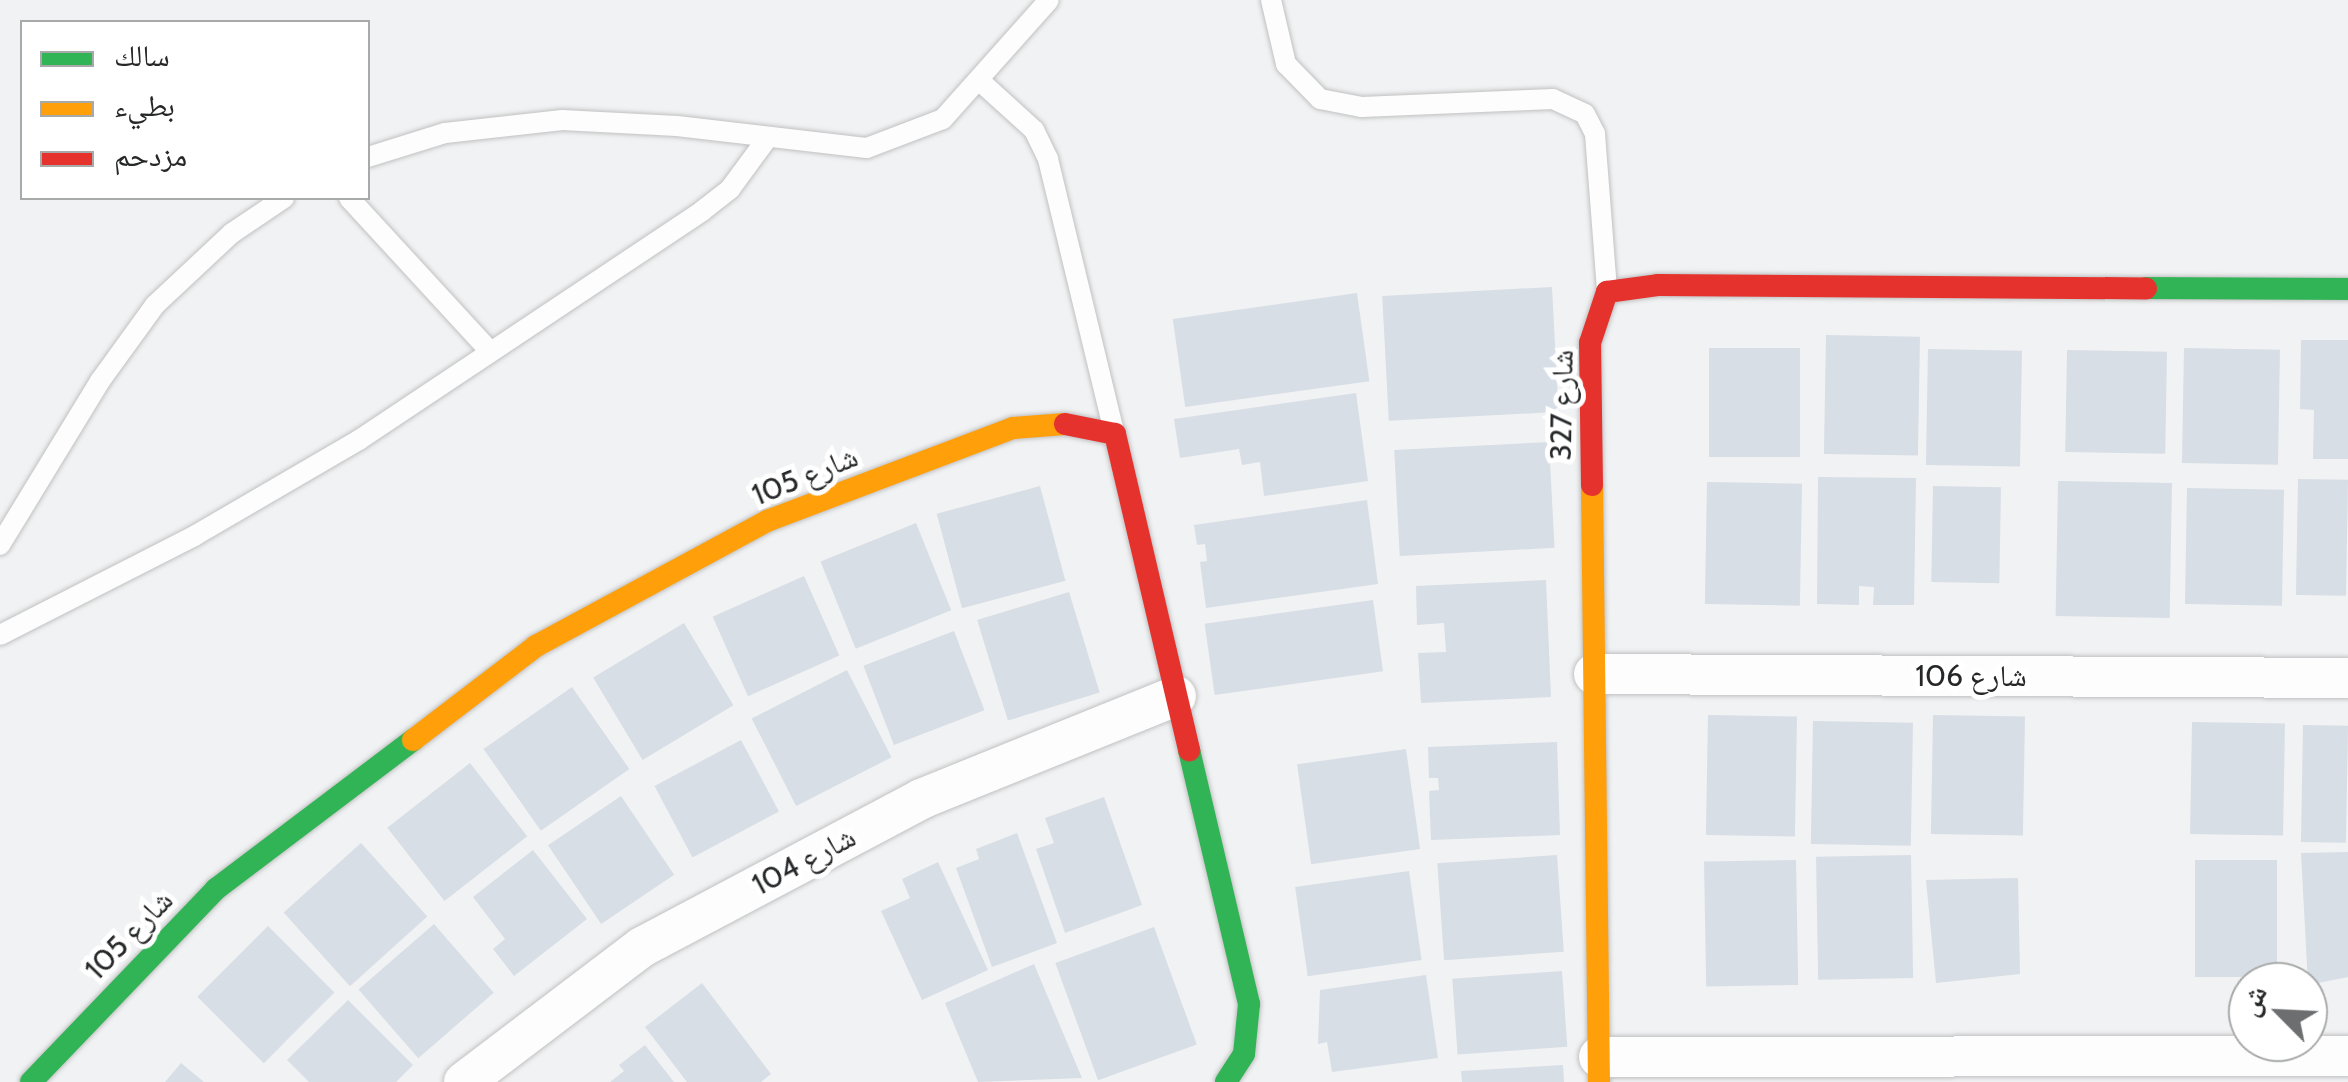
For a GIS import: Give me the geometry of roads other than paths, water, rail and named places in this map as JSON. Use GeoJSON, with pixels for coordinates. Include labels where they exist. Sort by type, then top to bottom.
{"type":"FeatureCollection","features":[{"type":"Feature","properties":{"kind":"street"},"geometry":{"type":"LineString","coordinates":[[1607,292],[1658,285],[2348,289]]}},
{"type":"Feature","properties":{"kind":"street","name":"شارع 327"},"geometry":{"type":"LineString","coordinates":[[1599,1070],[1590,344],[1607,292]]}},
{"type":"Feature","properties":{"kind":"street","name":"شارع 105"},"geometry":{"type":"LineString","coordinates":[[32,1082],[216,890],[536,646],[767,521],[1013,428],[1076,423],[1115,434]]}},
{"type":"Feature","properties":{"kind":"street"},"geometry":{"type":"LineString","coordinates":[[1115,434],[1249,1004],[1244,1054],[1226,1082]]}},
{"type":"Feature","properties":{"kind":"street","name":"شارع 106"},"geometry":{"type":"LineString","coordinates":[[1594,674],[2348,678]]}},
{"type":"Feature","properties":{"kind":"street","name":"شارع 104"},"geometry":{"type":"LineString","coordinates":[[464,1082],[642,947],[920,800],[1176,696]]}},
{"type":"Feature","properties":{"kind":"street"},"geometry":{"type":"LineString","coordinates":[[1599,1070],[2348,1056]]}},
{"type":"Feature","properties":{"kind":"lane"},"geometry":{"type":"LineString","coordinates":[[370,156],[445,132],[562,120],[677,126],[766,140],[880,145],[943,119],[981,82],[1049,0]]}},
{"type":"Feature","properties":{"kind":"lane"},"geometry":{"type":"LineString","coordinates":[[1271,0],[1286,64],[1320,98],[1362,107],[1553,99],[1585,114],[1595,134],[1607,292]]}},
{"type":"Feature","properties":{"kind":"lane"},"geometry":{"type":"LineString","coordinates":[[981,82],[1034,130],[1048,160],[1115,434]]}},
{"type":"Feature","properties":{"kind":"lane"},"geometry":{"type":"LineString","coordinates":[[0,635],[176,545],[358,440],[488,350],[702,212],[730,189],[766,140]]}},
{"type":"Feature","properties":{"kind":"lane"},"geometry":{"type":"LineString","coordinates":[[0,545],[108,368],[155,305],[232,233],[281,200]]}},
{"type":"Feature","properties":{"kind":"lane"},"geometry":{"type":"LineString","coordinates":[[351,200],[488,350]]}}]}
